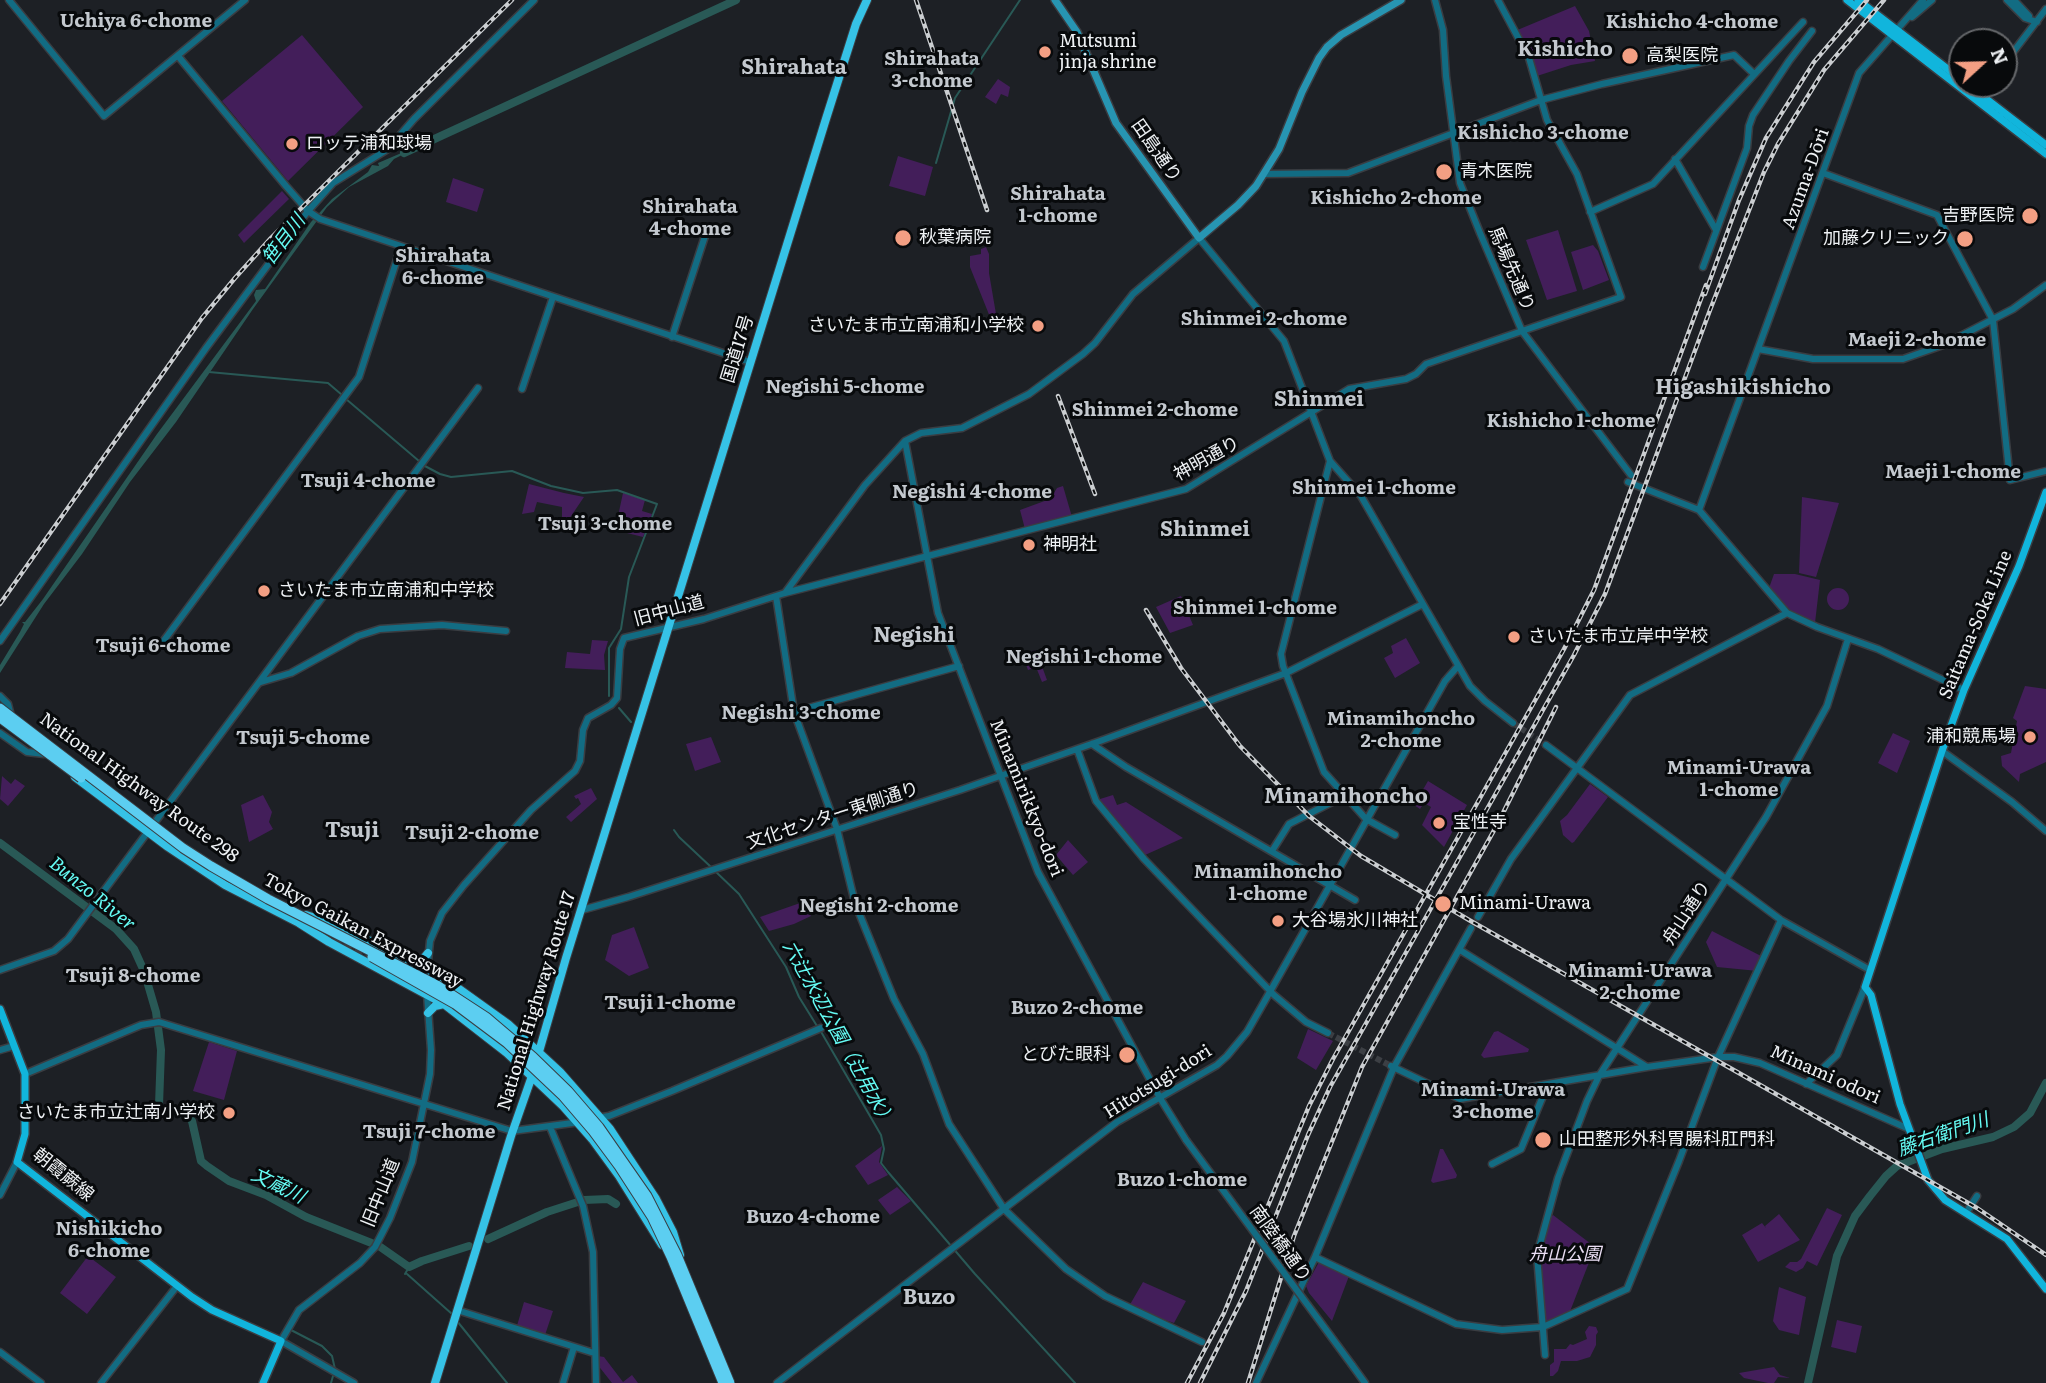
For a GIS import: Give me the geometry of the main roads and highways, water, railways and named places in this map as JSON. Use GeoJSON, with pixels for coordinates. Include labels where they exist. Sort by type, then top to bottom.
{"type":"FeatureCollection","features":[{"type":"Feature","properties":{"kind":"highway","name":"国道17号"},"geometry":{"type":"LineString","coordinates":[[669,629],[841,68],[867,0]]}},
{"type":"Feature","properties":{"kind":"highway","name":"National Highway Route 17"},"geometry":{"type":"LineString","coordinates":[[435,1383],[669,629]]}},
{"type":"Feature","properties":{"kind":"highway","name":"National Highway Route 298"},"geometry":{"type":"LineString","coordinates":[[3,708],[224,871],[333,940]]}},
{"type":"Feature","properties":{"kind":"highway","name":"Tokyo Gaikan Expressway"},"geometry":{"type":"LineString","coordinates":[[3,708],[183,848],[268,899],[437,985],[485,1017],[542,1065],[599,1126],[647,1196],[677,1255],[732,1383]]}},
{"type":"Feature","properties":{"kind":"highway","name":"National Highway Route 298"},"geometry":{"type":"LineString","coordinates":[[0,719],[147,831],[225,885],[301,919],[336,930]]}},
{"type":"Feature","properties":{"kind":"highway","name":"Tokyo Gaikan Expressway"},"geometry":{"type":"LineString","coordinates":[[0,719],[220,878],[445,997],[529,1062],[593,1130],[641,1200],[671,1258],[723,1383]]}},
{"type":"Feature","properties":{"kind":"highway"},"geometry":{"type":"LineString","coordinates":[[301,919],[329,942],[444,1004],[485,1034],[532,1076],[577,1122],[619,1176],[680,1264]]}},
{"type":"Feature","properties":{"kind":"highway"},"geometry":{"type":"LineString","coordinates":[[301,919],[338,925],[427,970],[488,1009],[560,1072],[626,1151],[656,1199],[673,1232],[680,1264],[723,1383]]}},
{"type":"Feature","properties":{"kind":"highway"},"geometry":{"type":"LineString","coordinates":[[413,962],[424,958],[428,953]]}},
{"type":"Feature","properties":{"kind":"highway"},"geometry":{"type":"LineString","coordinates":[[428,1013],[435,1006],[444,1004]]}},
{"type":"Feature","properties":{"kind":"highway"},"geometry":{"type":"LineString","coordinates":[[648,1203],[680,1264],[732,1383]]}},
{"type":"Feature","properties":{"kind":"main road","name":"田島通り"},"geometry":{"type":"LineString","coordinates":[[1055,0],[1077,32],[1116,123],[1199,238],[1244,199],[1264,174],[1279,149],[1302,92],[1323,52],[1341,35],[1401,0]]}},
{"type":"Feature","properties":{"kind":"main road"},"geometry":{"type":"LineString","coordinates":[[1847,0],[1948,70]]}},
{"type":"Feature","properties":{"kind":"main road"},"geometry":{"type":"LineString","coordinates":[[1858,0],[1948,74]]}},
{"type":"Feature","properties":{"kind":"main road"},"geometry":{"type":"LineString","coordinates":[[1979,98],[2046,145]]}},
{"type":"Feature","properties":{"kind":"main road"},"geometry":{"type":"LineString","coordinates":[[1979,98],[2046,154]]}},
{"type":"Feature","properties":{"kind":"main road","name":"Saitama-Soka Line"},"geometry":{"type":"LineString","coordinates":[[2046,492],[2019,566],[1964,690],[1865,988],[1871,995],[1889,1067],[1928,1180],[1938,1194],[2007,1239],[2046,1289]]}},
{"type":"Feature","properties":{"kind":"main road","name":"朝霞蕨線"},"geometry":{"type":"LineString","coordinates":[[0,1009],[25,1074],[25,1134],[18,1162],[177,1286],[212,1310],[281,1341]]}},
{"type":"Feature","properties":{"kind":"main road","name":"旧中山道"},"geometry":{"type":"LineString","coordinates":[[263,1383],[281,1341]]}},
{"type":"Feature","properties":{"kind":"waterway","name":"笹目川"},"geometry":{"type":"LineString","coordinates":[[404,153],[736,0]]}},
{"type":"Feature","properties":{"kind":"waterway"},"geometry":{"type":"LineString","coordinates":[[936,163],[955,98],[1020,0]]}},
{"type":"Feature","properties":{"kind":"waterway","name":"六辻水辺公園（辻用水）"},"geometry":{"type":"LineString","coordinates":[[209,372],[328,383],[342,395]]}},
{"type":"Feature","properties":{"kind":"waterway","name":"六辻水辺公園（辻用水）"},"geometry":{"type":"LineString","coordinates":[[346,399],[419,461]]}},
{"type":"Feature","properties":{"kind":"waterway","name":"六辻水辺公園（辻用水）"},"geometry":{"type":"LineString","coordinates":[[423,465],[451,477],[512,471],[551,486],[583,493],[617,490],[657,504],[629,577],[621,629],[609,648],[609,696]]}},
{"type":"Feature","properties":{"kind":"waterway","name":"六辻水辺公園（辻用水）"},"geometry":{"type":"LineString","coordinates":[[619,708],[631,722]]}},
{"type":"Feature","properties":{"kind":"waterway","name":"六辻水辺公園（辻用水）"},"geometry":{"type":"LineString","coordinates":[[674,830],[711,867]]}},
{"type":"Feature","properties":{"kind":"waterway","name":"文蔵川"},"geometry":{"type":"LineString","coordinates":[[0,843],[116,929],[134,949],[144,971],[156,1012],[161,1050],[159,1105],[161,1108],[187,1115],[192,1121],[201,1161],[229,1181],[266,1195],[306,1217],[379,1246],[409,1267],[469,1246]]}},
{"type":"Feature","properties":{"kind":"waterway","name":"六辻水辺公園（辻用水）"},"geometry":{"type":"LineString","coordinates":[[715,871],[739,894],[786,967],[799,997],[817,1026]]}},
{"type":"Feature","properties":{"kind":"waterway","name":"六辻水辺公園（辻用水）"},"geometry":{"type":"LineString","coordinates":[[820,1030],[881,1135],[884,1149],[881,1163],[975,1274],[1075,1383]]}},
{"type":"Feature","properties":{"kind":"waterway","name":"藤右衛門川"},"geometry":{"type":"LineString","coordinates":[[1808,1383],[1837,1256],[1855,1216],[1870,1196],[1897,1166],[1942,1149],[1993,1137],[2014,1127],[2030,1113],[2046,1083]]}},
{"type":"Feature","properties":{"kind":"waterway"},"geometry":{"type":"LineString","coordinates":[[488,1239],[547,1212],[584,1200],[608,1199],[616,1204]]}},
{"type":"Feature","properties":{"kind":"waterway","name":"文蔵川"},"geometry":{"type":"LineString","coordinates":[[405,1274],[409,1267]]}},
{"type":"Feature","properties":{"kind":"waterway","name":"文蔵川"},"geometry":{"type":"LineString","coordinates":[[407,1274],[452,1314]]}},
{"type":"Feature","properties":{"kind":"waterway","name":"文蔵川"},"geometry":{"type":"LineString","coordinates":[[457,1321],[507,1383]]}},
{"type":"Feature","properties":{"kind":"waterway"},"geometry":{"type":"LineString","coordinates":[[291,1330],[322,1346],[332,1356],[335,1369],[331,1383]]}},
{"type":"Feature","properties":{"kind":"tunnel"},"geometry":{"type":"LineString","coordinates":[[1513,723],[1546,745]]}},
{"type":"Feature","properties":{"kind":"tunnel"},"geometry":{"type":"LineString","coordinates":[[333,940],[375,960]]}},
{"type":"Feature","properties":{"kind":"tunnel"},"geometry":{"type":"LineString","coordinates":[[1328,1033],[1391,1066]]}},
{"type":"Feature","properties":{"kind":"railway"},"geometry":{"type":"LineString","coordinates":[[0,604],[202,318],[235,278],[271,238],[512,0]]}},
{"type":"Feature","properties":{"kind":"railway"},"geometry":{"type":"LineString","coordinates":[[916,0],[987,210]]}},
{"type":"Feature","properties":{"kind":"railway"},"geometry":{"type":"LineString","coordinates":[[1705,294],[1739,200],[1766,138],[1814,62],[1867,0]]}},
{"type":"Feature","properties":{"kind":"railway"},"geometry":{"type":"LineString","coordinates":[[1200,1383],[1246,1291],[1330,1087],[1574,655],[1605,594],[1764,172],[1778,144],[1824,70],[1884,0]]}},
{"type":"Feature","properties":{"kind":"railway"},"geometry":{"type":"LineString","coordinates":[[1187,1383],[1224,1313],[1309,1106],[1333,1059],[1564,649],[1594,590],[1706,285]]}},
{"type":"Feature","properties":{"kind":"railway"},"geometry":{"type":"LineString","coordinates":[[1058,396],[1095,494]]}},
{"type":"Feature","properties":{"kind":"railway"},"geometry":{"type":"LineString","coordinates":[[1146,610],[1181,668],[1240,746],[1309,816],[1361,856],[1977,1208],[2046,1255]]}},
{"type":"Feature","properties":{"kind":"railway"},"geometry":{"type":"LineString","coordinates":[[1248,1383],[1294,1236],[1362,1067],[1497,825],[1556,707]]}},
{"type":"Feature","properties":{"kind":"place","name":"Mutsumi jinja shrine"},"geometry":{"type":"Point","coordinates":[1045,52]}},
{"type":"Feature","properties":{"kind":"place","name":"高梨医院"},"geometry":{"type":"Point","coordinates":[1630,56]}},
{"type":"Feature","properties":{"kind":"place","name":"ロッテ浦和球場"},"geometry":{"type":"Point","coordinates":[292,144]}},
{"type":"Feature","properties":{"kind":"place","name":"青木医院"},"geometry":{"type":"Point","coordinates":[1444,172]}},
{"type":"Feature","properties":{"kind":"place","name":"吉野医院"},"geometry":{"type":"Point","coordinates":[2030,216]}},
{"type":"Feature","properties":{"kind":"place","name":"秋葉病院"},"geometry":{"type":"Point","coordinates":[903,238]}},
{"type":"Feature","properties":{"kind":"place","name":"加藤クリニック"},"geometry":{"type":"Point","coordinates":[1965,239]}},
{"type":"Feature","properties":{"kind":"place","name":"さいたま市立南浦和小学校"},"geometry":{"type":"Point","coordinates":[1038,326]}},
{"type":"Feature","properties":{"kind":"place","name":"神明社"},"geometry":{"type":"Point","coordinates":[1029,545]}},
{"type":"Feature","properties":{"kind":"place","name":"さいたま市立南浦和中学校"},"geometry":{"type":"Point","coordinates":[264,591]}},
{"type":"Feature","properties":{"kind":"place","name":"さいたま市立岸中学校"},"geometry":{"type":"Point","coordinates":[1514,637]}},
{"type":"Feature","properties":{"kind":"place","name":"浦和競馬場"},"geometry":{"type":"Point","coordinates":[2030,737]}},
{"type":"Feature","properties":{"kind":"place","name":"宝性寺"},"geometry":{"type":"Point","coordinates":[1439,823]}},
{"type":"Feature","properties":{"kind":"place","name":"Minami-Urawa"},"geometry":{"type":"Point","coordinates":[1443,904]}},
{"type":"Feature","properties":{"kind":"place","name":"大谷場氷川神社"},"geometry":{"type":"Point","coordinates":[1278,921]}},
{"type":"Feature","properties":{"kind":"place","name":"とびた眼科"},"geometry":{"type":"Point","coordinates":[1127,1055]}},
{"type":"Feature","properties":{"kind":"place","name":"さいたま市立辻南小学校"},"geometry":{"type":"Point","coordinates":[229,1113]}},
{"type":"Feature","properties":{"kind":"place","name":"山田整形外科胃腸科肛門科"},"geometry":{"type":"Point","coordinates":[1543,1140]}},
{"type":"Feature","properties":{"kind":"district","name":"Uchiya 6-chome"},"geometry":{"type":"Point","coordinates":[136,21]}},
{"type":"Feature","properties":{"kind":"district","name":"Kishicho 4-chome"},"geometry":{"type":"Point","coordinates":[1692,22]}},
{"type":"Feature","properties":{"kind":"district","name":"Kishicho"},"geometry":{"type":"Point","coordinates":[1565,50]}},
{"type":"Feature","properties":{"kind":"district","name":"Shirahata"},"geometry":{"type":"Point","coordinates":[794,68]}},
{"type":"Feature","properties":{"kind":"district","name":"Shirahata 3-chome"},"geometry":{"type":"Point","coordinates":[932,70]}},
{"type":"Feature","properties":{"kind":"district","name":"Kishicho 3-chome"},"geometry":{"type":"Point","coordinates":[1543,133]}},
{"type":"Feature","properties":{"kind":"district","name":"Kishicho 2-chome"},"geometry":{"type":"Point","coordinates":[1396,198]}},
{"type":"Feature","properties":{"kind":"district","name":"Shirahata 1-chome"},"geometry":{"type":"Point","coordinates":[1058,205]}},
{"type":"Feature","properties":{"kind":"district","name":"Shirahata 4-chome"},"geometry":{"type":"Point","coordinates":[690,218]}},
{"type":"Feature","properties":{"kind":"district","name":"Shirahata 6-chome"},"geometry":{"type":"Point","coordinates":[443,267]}},
{"type":"Feature","properties":{"kind":"district","name":"Shinmei 2-chome"},"geometry":{"type":"Point","coordinates":[1264,319]}},
{"type":"Feature","properties":{"kind":"district","name":"Maeji 2-chome"},"geometry":{"type":"Point","coordinates":[1917,340]}},
{"type":"Feature","properties":{"kind":"district","name":"Negishi 5-chome"},"geometry":{"type":"Point","coordinates":[845,387]}},
{"type":"Feature","properties":{"kind":"district","name":"Higashikishicho"},"geometry":{"type":"Point","coordinates":[1743,388]}},
{"type":"Feature","properties":{"kind":"district","name":"Shinmei"},"geometry":{"type":"Point","coordinates":[1319,400]}},
{"type":"Feature","properties":{"kind":"district","name":"Shinmei 2-chome"},"geometry":{"type":"Point","coordinates":[1155,410]}},
{"type":"Feature","properties":{"kind":"district","name":"Kishicho 1-chome"},"geometry":{"type":"Point","coordinates":[1571,421]}},
{"type":"Feature","properties":{"kind":"district","name":"Maeji 1-chome"},"geometry":{"type":"Point","coordinates":[1953,472]}},
{"type":"Feature","properties":{"kind":"district","name":"Tsuji 4-chome"},"geometry":{"type":"Point","coordinates":[368,481]}},
{"type":"Feature","properties":{"kind":"district","name":"Shinmei 1-chome"},"geometry":{"type":"Point","coordinates":[1374,488]}},
{"type":"Feature","properties":{"kind":"district","name":"Negishi 4-chome"},"geometry":{"type":"Point","coordinates":[972,492]}},
{"type":"Feature","properties":{"kind":"district","name":"Tsuji 3-chome"},"geometry":{"type":"Point","coordinates":[605,524]}},
{"type":"Feature","properties":{"kind":"district","name":"Shinmei"},"geometry":{"type":"Point","coordinates":[1205,530]}},
{"type":"Feature","properties":{"kind":"district","name":"Shinmei 1-chome"},"geometry":{"type":"Point","coordinates":[1255,608]}},
{"type":"Feature","properties":{"kind":"district","name":"Negishi"},"geometry":{"type":"Point","coordinates":[914,636]}},
{"type":"Feature","properties":{"kind":"district","name":"Tsuji 6-chome"},"geometry":{"type":"Point","coordinates":[163,646]}},
{"type":"Feature","properties":{"kind":"district","name":"Negishi 1-chome"},"geometry":{"type":"Point","coordinates":[1084,657]}},
{"type":"Feature","properties":{"kind":"district","name":"Negishi 3-chome"},"geometry":{"type":"Point","coordinates":[801,713]}},
{"type":"Feature","properties":{"kind":"district","name":"Minamihoncho 2-chome"},"geometry":{"type":"Point","coordinates":[1401,730]}},
{"type":"Feature","properties":{"kind":"district","name":"Tsuji 5-chome"},"geometry":{"type":"Point","coordinates":[303,738]}},
{"type":"Feature","properties":{"kind":"district","name":"Minami-Urawa 1-chome"},"geometry":{"type":"Point","coordinates":[1739,779]}},
{"type":"Feature","properties":{"kind":"district","name":"Minamihoncho"},"geometry":{"type":"Point","coordinates":[1346,797]}},
{"type":"Feature","properties":{"kind":"district","name":"Tsuji"},"geometry":{"type":"Point","coordinates":[352,831]}},
{"type":"Feature","properties":{"kind":"district","name":"Tsuji 2-chome"},"geometry":{"type":"Point","coordinates":[472,833]}},
{"type":"Feature","properties":{"kind":"district","name":"Minamihoncho 1-chome"},"geometry":{"type":"Point","coordinates":[1268,883]}},
{"type":"Feature","properties":{"kind":"district","name":"Negishi 2-chome"},"geometry":{"type":"Point","coordinates":[879,906]}},
{"type":"Feature","properties":{"kind":"district","name":"Tsuji 8-chome"},"geometry":{"type":"Point","coordinates":[133,976]}},
{"type":"Feature","properties":{"kind":"district","name":"Minami-Urawa 2-chome"},"geometry":{"type":"Point","coordinates":[1640,982]}},
{"type":"Feature","properties":{"kind":"district","name":"Tsuji 1-chome"},"geometry":{"type":"Point","coordinates":[670,1003]}},
{"type":"Feature","properties":{"kind":"district","name":"Buzo 2-chome"},"geometry":{"type":"Point","coordinates":[1077,1008]}},
{"type":"Feature","properties":{"kind":"district","name":"Minami-Urawa 3-chome"},"geometry":{"type":"Point","coordinates":[1493,1101]}},
{"type":"Feature","properties":{"kind":"district","name":"Tsuji 7-chome"},"geometry":{"type":"Point","coordinates":[429,1132]}},
{"type":"Feature","properties":{"kind":"district","name":"Buzo 1-chome"},"geometry":{"type":"Point","coordinates":[1182,1180]}},
{"type":"Feature","properties":{"kind":"district","name":"Buzo 4-chome"},"geometry":{"type":"Point","coordinates":[813,1217]}},
{"type":"Feature","properties":{"kind":"district","name":"Nishikicho 6-chome"},"geometry":{"type":"Point","coordinates":[109,1240]}},
{"type":"Feature","properties":{"kind":"district","name":"Buzo"},"geometry":{"type":"Point","coordinates":[929,1298]}},
{"type":"Feature","properties":{"kind":"water label","name":"Bunzo River"},"geometry":{"type":"Point","coordinates":[92,894]}},
{"type":"Feature","properties":{"kind":"park label","name":"舟山公園"},"geometry":{"type":"Point","coordinates":[1565,1255]}}]}
